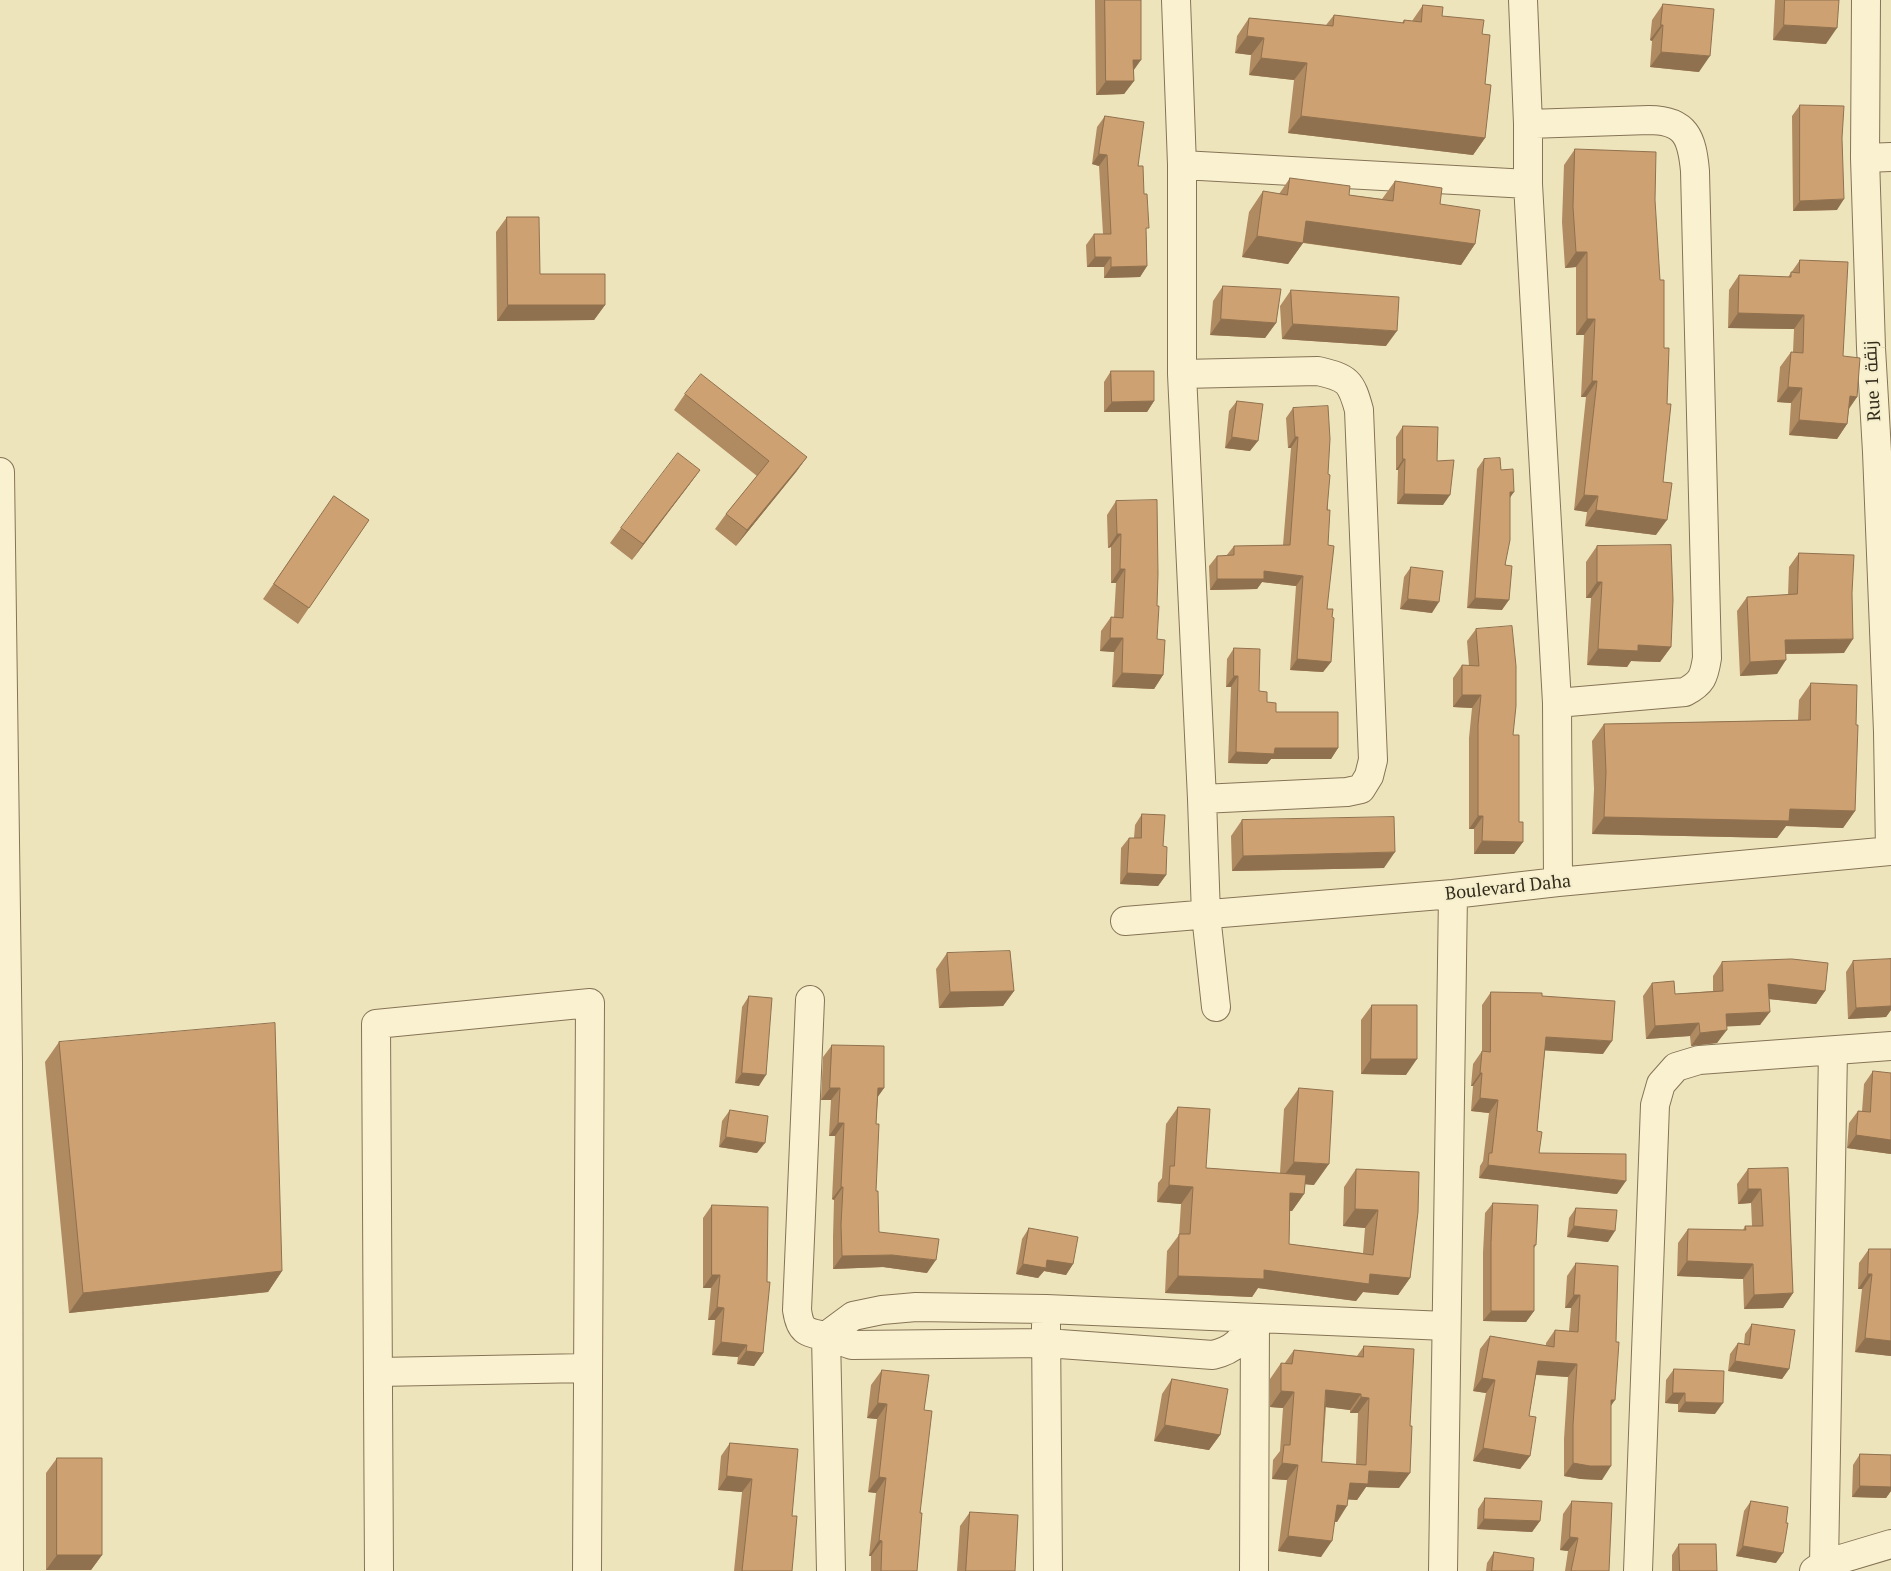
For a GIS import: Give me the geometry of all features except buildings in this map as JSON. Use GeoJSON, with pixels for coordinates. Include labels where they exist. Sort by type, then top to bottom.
{"type":"FeatureCollection","features":[{"type":"Feature","properties":{"kind":"street"},"geometry":{"type":"LineString","coordinates":[[1176,0],[1182,165],[1182,374],[1206,915],[1216,1007]]}},
{"type":"Feature","properties":{"kind":"street"},"geometry":{"type":"LineString","coordinates":[[1523,0],[1528,124],[1528,184],[1557,703],[1558,882]]}},
{"type":"Feature","properties":{"kind":"street","name":"Rue 1 زنقة"},"geometry":{"type":"LineString","coordinates":[[1866,0],[1878,158],[1881,347],[1877,452],[1886,569],[1891,851]]}},
{"type":"Feature","properties":{"kind":"street"},"geometry":{"type":"LineString","coordinates":[[1528,124],[1667,121],[1680,127],[1689,138],[1695,171],[1707,658],[1704,674],[1698,685],[1685,692],[1557,703]]}},
{"type":"Feature","properties":{"kind":"street"},"geometry":{"type":"LineString","coordinates":[[1182,165],[1528,184]]}},
{"type":"Feature","properties":{"kind":"street"},"geometry":{"type":"LineString","coordinates":[[1182,374],[1318,371],[1339,376],[1352,387],[1359,410],[1373,760],[1369,776],[1361,789],[1346,792],[1202,799]]}},
{"type":"Feature","properties":{"kind":"street"},"geometry":{"type":"LineString","coordinates":[[0,472],[8,1062],[9,1571]]}},
{"type":"Feature","properties":{"kind":"street","name":"Boulevard Daha"},"geometry":{"type":"LineString","coordinates":[[1125,922],[1453,894],[1558,882],[1891,851]]}},
{"type":"Feature","properties":{"kind":"street"},"geometry":{"type":"LineString","coordinates":[[1443,1571],[1453,894]]}},
{"type":"Feature","properties":{"kind":"street"},"geometry":{"type":"LineString","coordinates":[[810,1000],[796,1310],[799,1322],[805,1330],[811,1334],[826,1336],[852,1345],[1046,1342],[1213,1355],[1227,1352],[1239,1343],[1255,1319]]}},
{"type":"Feature","properties":{"kind":"street"},"geometry":{"type":"LineString","coordinates":[[379,1571],[376,1024],[590,1003],[586,1571]]}},
{"type":"Feature","properties":{"kind":"street"},"geometry":{"type":"LineString","coordinates":[[1638,1571],[1655,1105],[1661,1084],[1676,1067],[1699,1060],[1891,1046]]}},
{"type":"Feature","properties":{"kind":"street"},"geometry":{"type":"LineString","coordinates":[[1833,1051],[1819,1568],[1891,1544]]}},
{"type":"Feature","properties":{"kind":"street"},"geometry":{"type":"LineString","coordinates":[[826,1336],[852,1316],[882,1310],[916,1307],[1046,1309],[1446,1326]]}},
{"type":"Feature","properties":{"kind":"street"},"geometry":{"type":"LineString","coordinates":[[1046,1309],[1048,1571]]}},
{"type":"Feature","properties":{"kind":"street"},"geometry":{"type":"LineString","coordinates":[[1254,1571],[1255,1319]]}},
{"type":"Feature","properties":{"kind":"street"},"geometry":{"type":"LineString","coordinates":[[826,1336],[831,1571]]}},
{"type":"Feature","properties":{"kind":"street"},"geometry":{"type":"LineString","coordinates":[[378,1372],[587,1368]]}}]}
